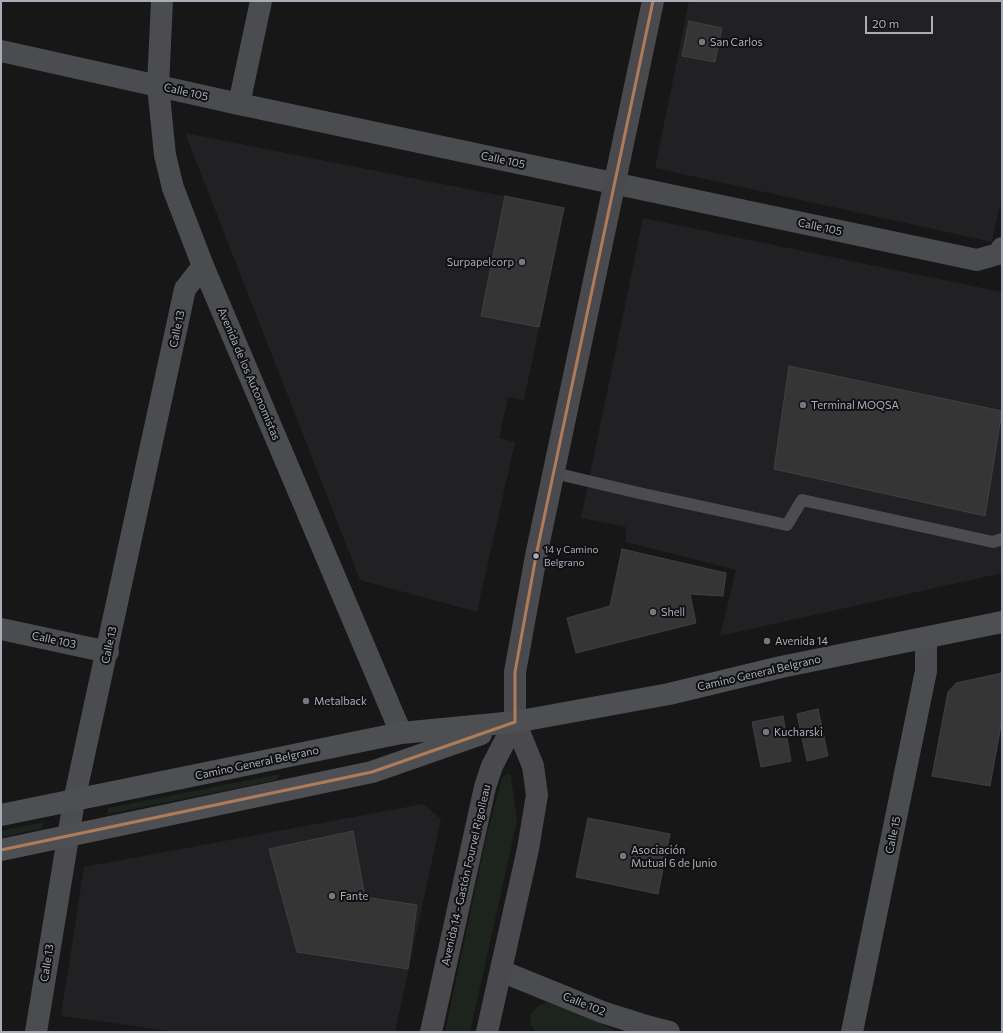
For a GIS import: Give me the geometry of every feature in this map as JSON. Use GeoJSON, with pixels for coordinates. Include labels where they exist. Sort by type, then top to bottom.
{"type":"FeatureCollection","features":[{"type":"Feature","properties":{"kind":"main road","name":"Avenida 14 - Gastón Fourvel Rigolleau"},"geometry":{"type":"LineString","coordinates":[[491,1031],[501,971],[528,849],[537,795],[533,766],[515,722],[515,672],[536,556],[653,1]]}},
{"type":"Feature","properties":{"kind":"main road","name":"Camino General Belgrano"},"geometry":{"type":"LineString","coordinates":[[1,815],[401,733],[515,722],[669,694],[781,667],[1002,622]]}},
{"type":"Feature","properties":{"kind":"main road","name":"Avenida 14 - Gastón Fourvel Rigolleau"},"geometry":{"type":"LineString","coordinates":[[431,1032],[485,787],[492,766],[515,722]]}},
{"type":"Feature","properties":{"kind":"main road","name":"Camino General Belgrano"},"geometry":{"type":"LineString","coordinates":[[1,850],[372,772],[515,722]]}},
{"type":"Feature","properties":{"kind":"street","name":"Avenida de los Autonomistas"},"geometry":{"type":"LineString","coordinates":[[162,1],[158,86],[164,155],[173,188],[203,266],[401,733]]}},
{"type":"Feature","properties":{"kind":"street"},"geometry":{"type":"LineString","coordinates":[[239,104],[261,1]]}},
{"type":"Feature","properties":{"kind":"street","name":"Calle 105"},"geometry":{"type":"LineString","coordinates":[[1,52],[239,104],[977,260],[998,254],[1002,248]]}},
{"type":"Feature","properties":{"kind":"street","name":"Calle 13"},"geometry":{"type":"LineString","coordinates":[[36,1032],[74,801],[108,652],[186,289],[203,266]]}},
{"type":"Feature","properties":{"kind":"street","name":"Calle 103"},"geometry":{"type":"LineString","coordinates":[[1,629],[108,652]]}},
{"type":"Feature","properties":{"kind":"street","name":"Calle 15"},"geometry":{"type":"LineString","coordinates":[[852,1032],[926,671],[926,638]]}},
{"type":"Feature","properties":{"kind":"street","name":"Calle 102"},"geometry":{"type":"LineString","coordinates":[[501,971],[602,1012],[668,1032]]}},
{"type":"Feature","properties":{"kind":"lane"},"geometry":{"type":"LineString","coordinates":[[554,473],[638,493],[787,525],[802,500],[993,542],[1002,539]]}},
{"type":"Feature","properties":{"kind":"shaded area"},"geometry":{"type":"Polygon","coordinates":[[[689,1],[1002,1],[1002,195],[992,242],[655,168],[689,1]]]}},
{"type":"Feature","properties":{"kind":"shaded area","name":"Surpapelcorp"},"geometry":{"type":"Polygon","coordinates":[[[185,133],[564,208],[524,400],[508,397],[499,438],[515,442],[477,612],[360,580],[185,133]]]}},
{"type":"Feature","properties":{"kind":"shaded area","name":"Terminal MOQSA"},"geometry":{"type":"Polygon","coordinates":[[[643,218],[1002,292],[1002,573],[720,636],[736,570],[626,542],[626,527],[581,518],[643,218]]]}},
{"type":"Feature","properties":{"kind":"shaded area"},"geometry":{"type":"Polygon","coordinates":[[[280,774],[277,780],[108,814],[108,808],[280,774]]]}},
{"type":"Feature","properties":{"kind":"shaded area"},"geometry":{"type":"Polygon","coordinates":[[[508,774],[511,776],[517,821],[470,1032],[445,1032],[487,834],[502,778],[508,774]]]}},
{"type":"Feature","properties":{"kind":"shaded area"},"geometry":{"type":"Polygon","coordinates":[[[423,804],[441,819],[395,1032],[177,1032],[61,1016],[84,867],[423,804]]]}},
{"type":"Feature","properties":{"kind":"shaded area"},"geometry":{"type":"Polygon","coordinates":[[[44,822],[41,829],[1,837],[1,831],[44,822]]]}},
{"type":"Feature","properties":{"kind":"shaded area"},"geometry":{"type":"Polygon","coordinates":[[[546,1002],[561,1004],[618,1032],[535,1031],[530,1023],[531,1014],[537,1007],[546,1002]]]}},
{"type":"Feature","properties":{"kind":"building","name":"San Carlos"},"geometry":{"type":"Polygon","coordinates":[[[689,21],[722,28],[715,62],[682,56],[689,21]]]}},
{"type":"Feature","properties":{"kind":"building","name":"Surpapelcorp"},"geometry":{"type":"Polygon","coordinates":[[[505,196],[564,208],[539,327],[481,316],[505,196]]]}},
{"type":"Feature","properties":{"kind":"building"},"geometry":{"type":"Polygon","coordinates":[[[789,366],[1002,411],[985,516],[774,469],[789,366]]]}},
{"type":"Feature","properties":{"kind":"building"},"geometry":{"type":"Polygon","coordinates":[[[622,549],[726,573],[723,596],[690,594],[696,623],[576,653],[567,618],[610,606],[622,549]]]}},
{"type":"Feature","properties":{"kind":"building"},"geometry":{"type":"Polygon","coordinates":[[[1002,673],[1002,719],[990,786],[932,776],[948,692],[956,683],[1002,673]]]}},
{"type":"Feature","properties":{"kind":"building"},"geometry":{"type":"Polygon","coordinates":[[[818,709],[828,756],[807,761],[797,714],[818,709]]]}},
{"type":"Feature","properties":{"kind":"building"},"geometry":{"type":"Polygon","coordinates":[[[783,716],[791,761],[761,767],[752,722],[783,716]]]}},
{"type":"Feature","properties":{"kind":"building","name":"Asociación Mutual 6 de Junio"},"geometry":{"type":"Polygon","coordinates":[[[588,818],[670,834],[658,894],[576,877],[588,818]]]}},
{"type":"Feature","properties":{"kind":"building"},"geometry":{"type":"Polygon","coordinates":[[[353,831],[365,897],[417,905],[408,969],[297,952],[269,849],[353,831]]]}},
{"type":"Feature","properties":{"kind":"transit line"},"geometry":{"type":"LineString","coordinates":[[515,722],[515,672],[536,556],[653,1]]}},
{"type":"Feature","properties":{"kind":"transit line"},"geometry":{"type":"LineString","coordinates":[[1,850],[372,772],[515,722]]}},
{"type":"Feature","properties":{"kind":"place","name":"San Carlos"},"geometry":{"type":"Point","coordinates":[702,42]}},
{"type":"Feature","properties":{"kind":"place","name":"Surpapelcorp"},"geometry":{"type":"Point","coordinates":[522,262]}},
{"type":"Feature","properties":{"kind":"place","name":"Terminal MOQSA"},"geometry":{"type":"Point","coordinates":[803,405]}},
{"type":"Feature","properties":{"kind":"place","name":"14 y Camino Belgrano"},"geometry":{"type":"Point","coordinates":[536,556]}},
{"type":"Feature","properties":{"kind":"place","name":"Shell"},"geometry":{"type":"Point","coordinates":[653,612]}},
{"type":"Feature","properties":{"kind":"place","name":"Avenida 14"},"geometry":{"type":"Point","coordinates":[767,641]}},
{"type":"Feature","properties":{"kind":"place","name":"Metalback"},"geometry":{"type":"Point","coordinates":[306,701]}},
{"type":"Feature","properties":{"kind":"place","name":"Kucharski"},"geometry":{"type":"Point","coordinates":[766,732]}},
{"type":"Feature","properties":{"kind":"place","name":"Asociación Mutual 6 de Junio"},"geometry":{"type":"Point","coordinates":[623,856]}},
{"type":"Feature","properties":{"kind":"place","name":"Fante"},"geometry":{"type":"Point","coordinates":[332,896]}}]}
